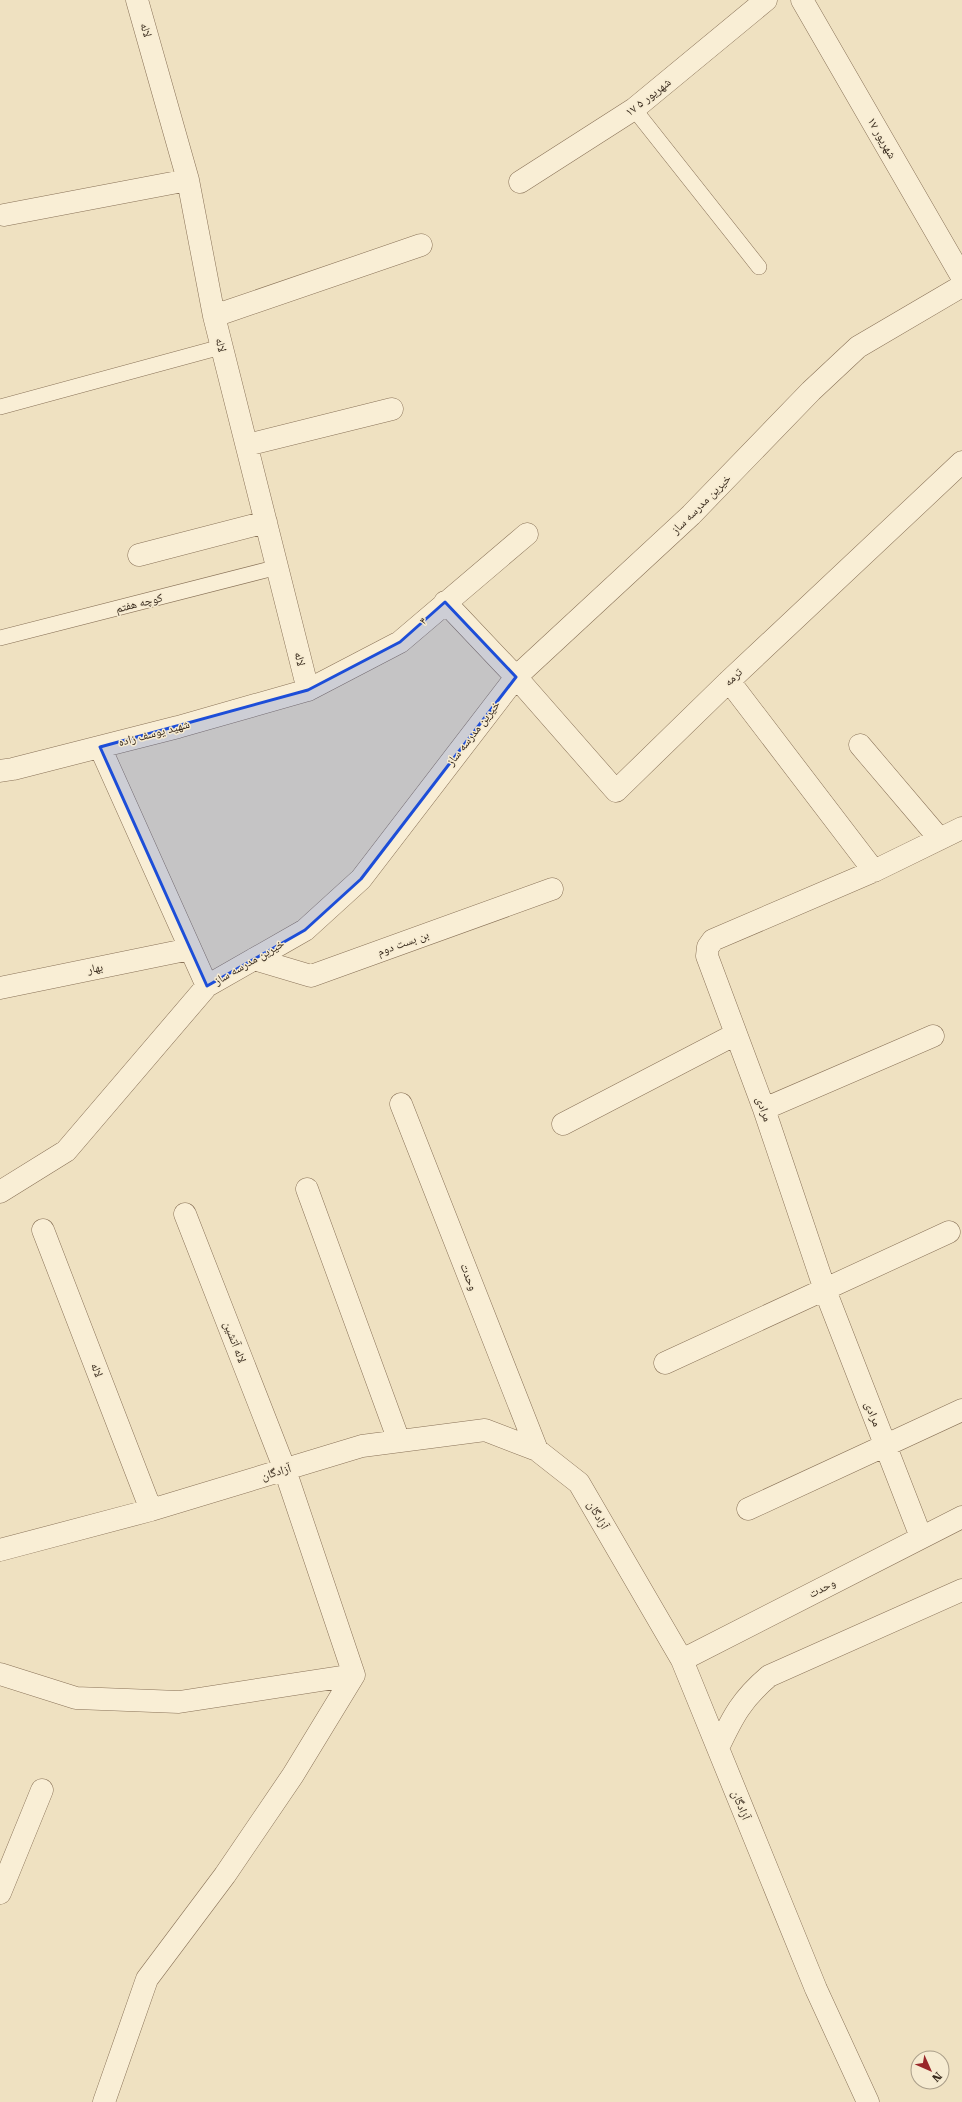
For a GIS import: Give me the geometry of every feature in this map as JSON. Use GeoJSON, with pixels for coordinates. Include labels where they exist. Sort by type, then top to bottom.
{"type":"FeatureCollection","features":[{"type":"Feature","properties":{"kind":"street","name":"لاله"},"geometry":{"type":"LineString","coordinates":[[137,0],[188,180],[221,347],[308,690]]}},
{"type":"Feature","properties":{"kind":"street","name":"۱۷ شهریور ۵"},"geometry":{"type":"LineString","coordinates":[[520,182],[634,109],[766,0]]}},
{"type":"Feature","properties":{"kind":"street","name":"۱۷ شهریور"},"geometry":{"type":"LineString","coordinates":[[802,0],[962,277]]}},
{"type":"Feature","properties":{"kind":"street"},"geometry":{"type":"LineString","coordinates":[[4,215],[188,180]]}},
{"type":"Feature","properties":{"kind":"street"},"geometry":{"type":"LineString","coordinates":[[214,316],[421,245]]}},
{"type":"Feature","properties":{"kind":"street","name":"خیرین مدرسه ساز"},"geometry":{"type":"LineString","coordinates":[[0,1192],[66,1151],[207,986],[305,930],[361,879],[516,677],[691,515],[811,391],[858,347],[962,286]]}},
{"type":"Feature","properties":{"kind":"street"},"geometry":{"type":"LineString","coordinates":[[247,445],[392,409]]}},
{"type":"Feature","properties":{"kind":"street","name":"ترمه"},"geometry":{"type":"LineString","coordinates":[[516,677],[616,791],[729,681],[962,462]]}},
{"type":"Feature","properties":{"kind":"street"},"geometry":{"type":"LineString","coordinates":[[139,555],[266,522]]}},
{"type":"Feature","properties":{"kind":"street","name":"۴"},"geometry":{"type":"LineString","coordinates":[[308,690],[400,642],[445,602],[527,534]]}},
{"type":"Feature","properties":{"kind":"street"},"geometry":{"type":"LineString","coordinates":[[445,602],[516,677]]}},
{"type":"Feature","properties":{"kind":"street"},"geometry":{"type":"LineString","coordinates":[[729,681],[874,871]]}},
{"type":"Feature","properties":{"kind":"street","name":"شهید یوسف زاده"},"geometry":{"type":"LineString","coordinates":[[0,771],[100,747],[308,690]]}},
{"type":"Feature","properties":{"kind":"street"},"geometry":{"type":"LineString","coordinates":[[860,745],[939,838]]}},
{"type":"Feature","properties":{"kind":"street"},"geometry":{"type":"LineString","coordinates":[[100,747],[207,986]]}},
{"type":"Feature","properties":{"kind":"street","name":"مرادی"},"geometry":{"type":"LineString","coordinates":[[921,1536],[825,1290],[764,1109],[707,956],[708,947],[713,940],[874,871],[962,828]]}},
{"type":"Feature","properties":{"kind":"street","name":"بن بست دوم"},"geometry":{"type":"LineString","coordinates":[[254,959],[311,976],[552,889]]}},
{"type":"Feature","properties":{"kind":"street","name":"بهار"},"geometry":{"type":"LineString","coordinates":[[0,988],[190,949]]}},
{"type":"Feature","properties":{"kind":"street"},"geometry":{"type":"LineString","coordinates":[[564,1124],[736,1034]]}},
{"type":"Feature","properties":{"kind":"street"},"geometry":{"type":"LineString","coordinates":[[764,1109],[933,1036]]}},
{"type":"Feature","properties":{"kind":"street","name":"وحدت"},"geometry":{"type":"LineString","coordinates":[[400,1104],[537,1450]]}},
{"type":"Feature","properties":{"kind":"street"},"geometry":{"type":"LineString","coordinates":[[307,1189],[399,1441]]}},
{"type":"Feature","properties":{"kind":"street","name":"لاله آتشین"},"geometry":{"type":"LineString","coordinates":[[185,1214],[285,1470],[354,1675]]}},
{"type":"Feature","properties":{"kind":"street","name":"لاله"},"geometry":{"type":"LineString","coordinates":[[43,1230],[151,1510]]}},
{"type":"Feature","properties":{"kind":"street"},"geometry":{"type":"LineString","coordinates":[[665,1363],[949,1232]]}},
{"type":"Feature","properties":{"kind":"street"},"geometry":{"type":"LineString","coordinates":[[748,1509],[962,1410]]}},
{"type":"Feature","properties":{"kind":"street","name":"آزادگان"},"geometry":{"type":"LineString","coordinates":[[0,1550],[151,1510],[362,1446],[485,1430],[537,1450],[579,1483],[682,1660],[816,1989],[868,2102]]}},
{"type":"Feature","properties":{"kind":"street","name":"وحدت"},"geometry":{"type":"LineString","coordinates":[[682,1660],[921,1536],[962,1517]]}},
{"type":"Feature","properties":{"kind":"street"},"geometry":{"type":"LineString","coordinates":[[718,1748],[735,1712],[751,1691],[769,1676],[962,1590]]}},
{"type":"Feature","properties":{"kind":"street"},"geometry":{"type":"LineString","coordinates":[[0,1674],[76,1698],[179,1702],[354,1675]]}},
{"type":"Feature","properties":{"kind":"street"},"geometry":{"type":"LineString","coordinates":[[104,2102],[147,1979],[225,1875],[293,1775],[354,1675]]}},
{"type":"Feature","properties":{"kind":"street"},"geometry":{"type":"LineString","coordinates":[[0,1893],[42,1790]]}},
{"type":"Feature","properties":{"kind":"lane"},"geometry":{"type":"LineString","coordinates":[[634,109],[759,267]]}},
{"type":"Feature","properties":{"kind":"lane"},"geometry":{"type":"LineString","coordinates":[[0,407],[221,347]]}},
{"type":"Feature","properties":{"kind":"lane","name":"کوچه هفتم"},"geometry":{"type":"LineString","coordinates":[[0,638],[278,567]]}},
{"type":"Feature","properties":{"kind":"highlighted area"},"geometry":{"type":"Polygon","coordinates":[[[445,602],[516,677],[361,879],[305,930],[207,986],[100,747],[308,690],[400,642],[445,602]]]}}]}
